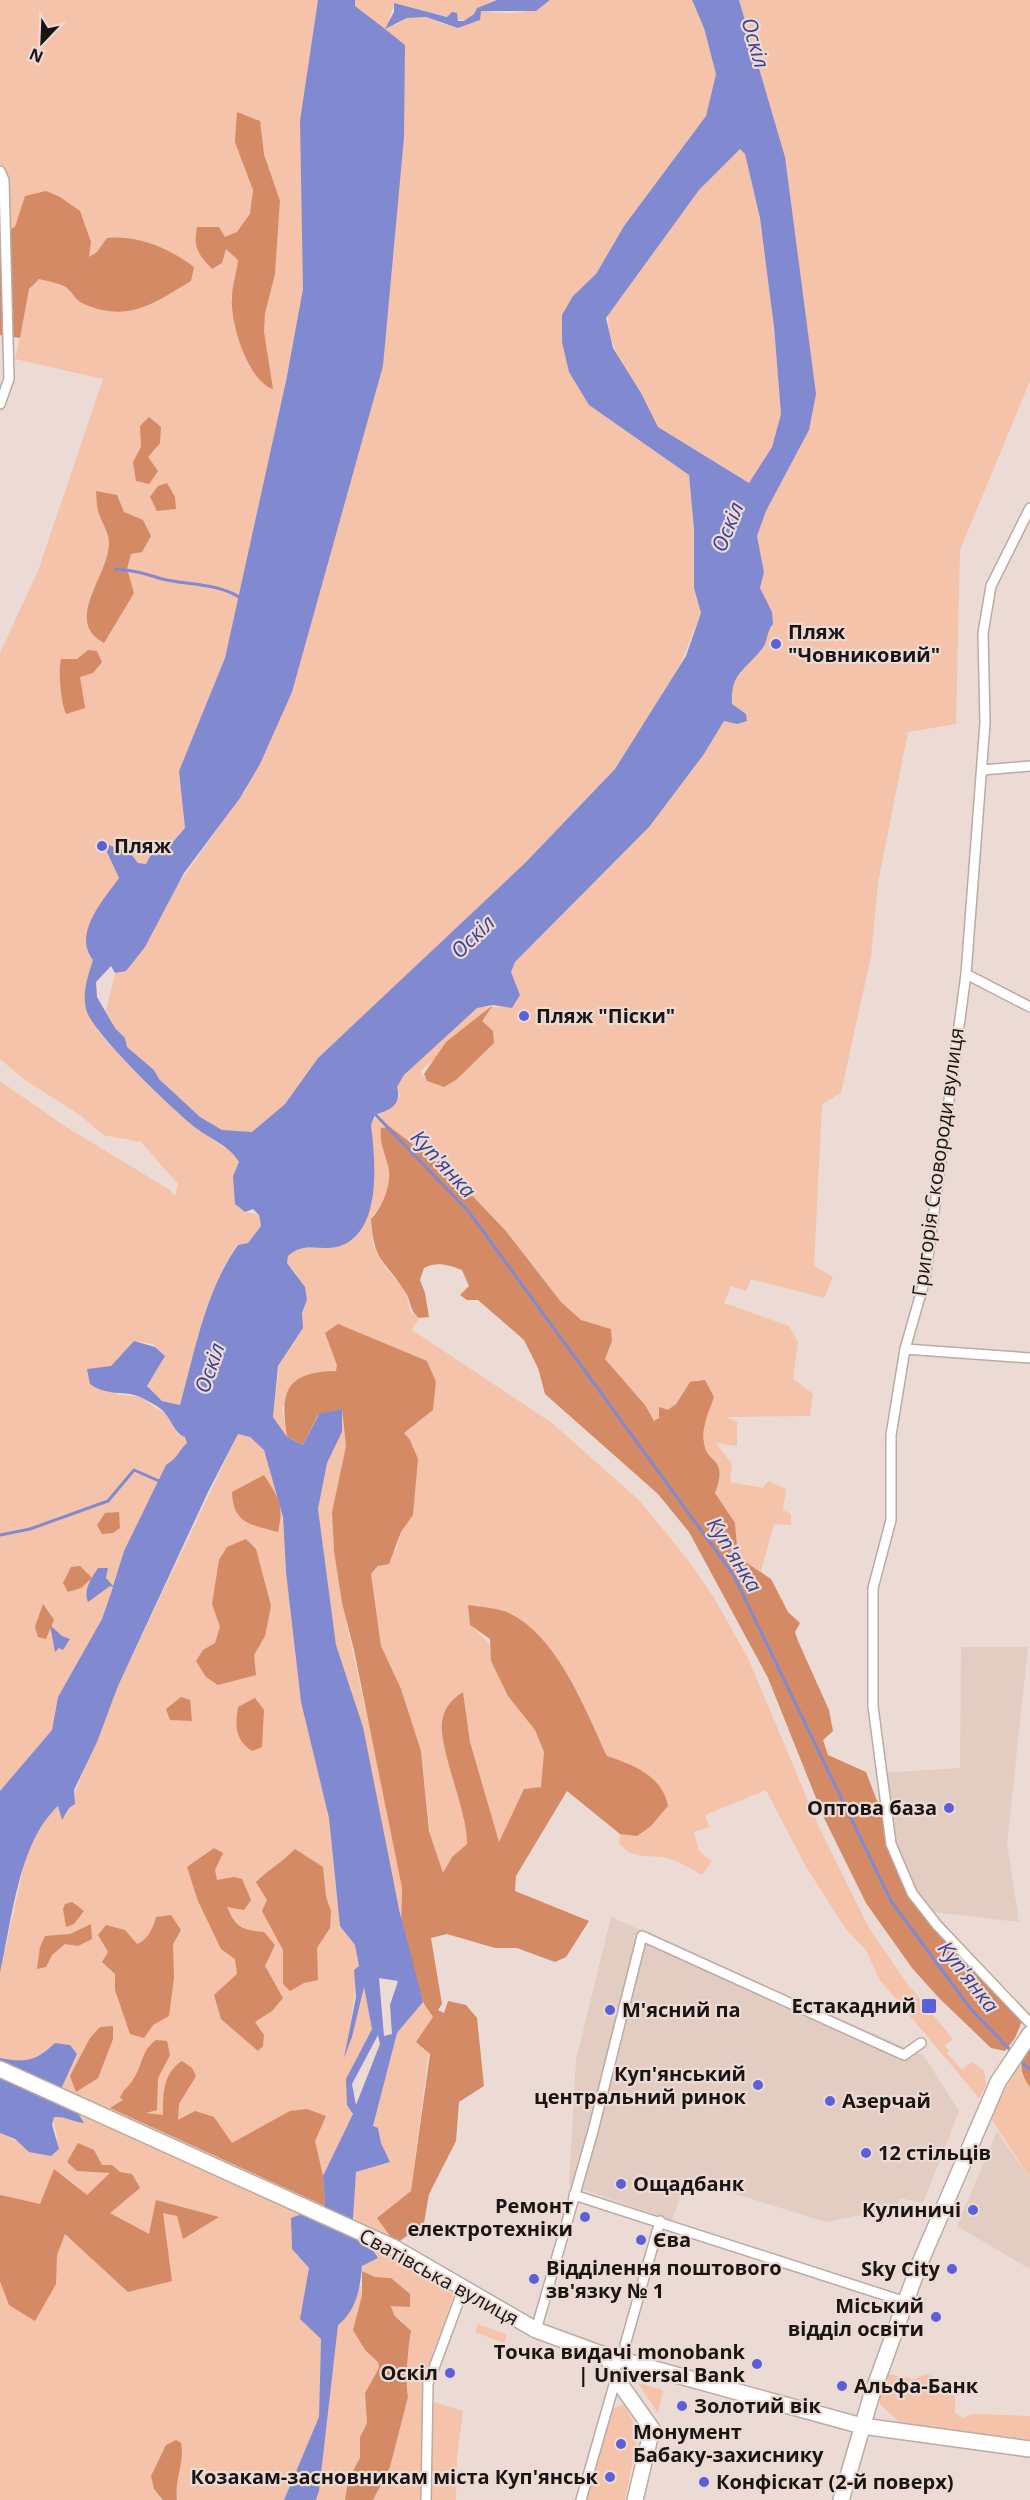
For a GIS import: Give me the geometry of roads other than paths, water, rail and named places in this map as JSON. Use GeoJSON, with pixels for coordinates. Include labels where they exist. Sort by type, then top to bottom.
{"type":"FeatureCollection","features":[{"type":"Feature","properties":{"kind":"main road"},"geometry":{"type":"LineString","coordinates":[[841,2500],[862,2426],[906,2302],[971,2140],[998,2082],[1030,2034]]}},
{"type":"Feature","properties":{"kind":"main road","name":"Сватівська вулиця"},"geometry":{"type":"LineString","coordinates":[[0,2068],[393,2247],[536,2330],[607,2356],[862,2426],[1030,2449]]}},
{"type":"Feature","properties":{"kind":"main road"},"geometry":{"type":"LineString","coordinates":[[607,2356],[615,2378],[652,2429],[635,2500]]}},
{"type":"Feature","properties":{"kind":"street"},"geometry":{"type":"LineString","coordinates":[[0,171],[4,180],[9,379],[0,404]]}},
{"type":"Feature","properties":{"kind":"street","name":"Григорія Сковороди вулиця"},"geometry":{"type":"LineString","coordinates":[[1030,508],[991,586],[983,633],[986,723],[966,974],[925,1279],[905,1349],[891,1435],[891,1520],[873,1588],[873,1706],[891,1844],[912,1893],[937,1925],[1030,2023]]}},
{"type":"Feature","properties":{"kind":"street"},"geometry":{"type":"LineString","coordinates":[[982,770],[1030,766]]}},
{"type":"Feature","properties":{"kind":"street"},"geometry":{"type":"LineString","coordinates":[[966,974],[1030,1007]]}},
{"type":"Feature","properties":{"kind":"street"},"geometry":{"type":"LineString","coordinates":[[905,1349],[1030,1358]]}},
{"type":"Feature","properties":{"kind":"street"},"geometry":{"type":"LineString","coordinates":[[536,2330],[593,2131],[642,1936],[904,2055],[921,2043]]}},
{"type":"Feature","properties":{"kind":"street"},"geometry":{"type":"LineString","coordinates":[[574,2195],[906,2302]]}},
{"type":"Feature","properties":{"kind":"street"},"geometry":{"type":"LineString","coordinates":[[625,2345],[660,2221]]}},
{"type":"Feature","properties":{"kind":"street"},"geometry":{"type":"LineString","coordinates":[[426,2500],[428,2384],[464,2287]]}},
{"type":"Feature","properties":{"kind":"street"},"geometry":{"type":"LineString","coordinates":[[580,2500],[615,2378]]}},
{"type":"Feature","properties":{"kind":"water"},"geometry":{"type":"Polygon","coordinates":[[[318,0],[355,0],[355,6],[405,45],[404,137],[383,366],[292,692],[260,764],[240,798],[184,873],[145,947],[126,971],[115,973],[111,966],[96,982],[97,997],[115,1028],[125,1038],[127,1047],[154,1070],[159,1079],[200,1117],[222,1130],[252,1132],[285,1104],[318,1058],[525,863],[615,769],[686,656],[701,613],[694,588],[694,529],[689,475],[589,405],[569,372],[562,342],[562,315],[573,296],[596,274],[624,226],[706,116],[716,74],[704,28],[692,0],[739,0],[785,157],[816,394],[809,430],[766,511],[757,536],[764,572],[760,588],[772,612],[773,624],[764,646],[740,673],[733,686],[732,704],[746,714],[747,721],[737,724],[724,721],[704,754],[649,827],[515,962],[511,972],[520,995],[512,1008],[493,1005],[477,1008],[404,1075],[397,1087],[398,1098],[394,1106],[375,1115],[371,1125],[374,1156],[373,1193],[364,1226],[354,1238],[333,1248],[300,1249],[288,1256],[287,1263],[305,1287],[307,1300],[302,1313],[303,1328],[278,1366],[273,1417],[287,1437],[303,1445],[319,1414],[342,1409],[342,1432],[327,1463],[318,1509],[336,1645],[363,1727],[399,1909],[423,2002],[397,2033],[373,2126],[378,2128],[381,2143],[390,2162],[356,2172],[353,2219],[378,2258],[362,2266],[359,2290],[353,2306],[338,2325],[319,2491],[316,2500],[284,2500],[319,2417],[321,2339],[300,2319],[309,2268],[292,2249],[291,2218],[325,2206],[323,2176],[353,2114],[347,2105],[346,2079],[372,2029],[364,1987],[352,2037],[344,2058],[356,1997],[354,1970],[359,1966],[355,1945],[340,1926],[329,1818],[301,1702],[286,1572],[283,1517],[264,1450],[250,1437],[238,1434],[208,1492],[118,1686],[97,1742],[74,1790],[75,1804],[69,1808],[62,1820],[58,1806],[34,1840],[18,1884],[0,1973],[0,1791],[52,1730],[58,1697],[102,1619],[113,1587],[110,1586],[88,1602],[86,1593],[90,1580],[98,1568],[108,1568],[106,1578],[113,1586],[124,1551],[166,1465],[187,1443],[185,1437],[159,1408],[134,1395],[103,1391],[97,1388],[90,1384],[87,1369],[111,1366],[134,1341],[155,1347],[165,1356],[147,1386],[162,1401],[180,1405],[202,1322],[217,1282],[238,1245],[248,1243],[261,1226],[259,1215],[253,1209],[245,1212],[235,1204],[233,1176],[239,1162],[235,1156],[196,1128],[170,1105],[117,1052],[91,1020],[86,1009],[85,996],[93,960],[87,950],[86,939],[92,917],[119,878],[106,850],[109,845],[130,853],[138,863],[146,864],[154,849],[172,843],[185,828],[179,771],[225,658],[286,381],[303,289],[300,121],[318,0]],[[740,149],[699,190],[606,318],[613,348],[641,393],[658,427],[749,483],[772,447],[781,414],[774,327],[760,218],[745,154],[740,149]],[[379,1978],[384,2036],[392,2034],[390,2005],[398,1981],[379,1978]],[[378,2035],[352,2084],[356,2105],[380,2044],[378,2035]]]}},
{"type":"Feature","properties":{"kind":"water"},"geometry":{"type":"Polygon","coordinates":[[[497,0],[550,0],[536,11],[481,11],[480,20],[458,28],[426,17],[407,18],[385,29],[394,12],[394,3],[447,17],[452,12],[457,13],[458,21],[464,21],[474,14],[477,8],[497,0]]]}},
{"type":"Feature","properties":{"kind":"water"},"geometry":{"type":"Polygon","coordinates":[[[50,1625],[62,1636],[70,1639],[63,1650],[59,1648],[55,1652],[50,1625]]]}},
{"type":"Feature","properties":{"kind":"water"},"geometry":{"type":"Polygon","coordinates":[[[55,2043],[70,2045],[77,2054],[62,2087],[84,2123],[54,2117],[52,2125],[59,2149],[51,2156],[29,2152],[15,2139],[0,2133],[0,2058],[30,2059],[42,2054],[55,2043]]]}},
{"type":"Feature","properties":{"kind":"waterway"},"geometry":{"type":"LineString","coordinates":[[116,569],[221,589],[239,597]]}},
{"type":"Feature","properties":{"kind":"waterway","name":"Куп'янка"},"geometry":{"type":"LineString","coordinates":[[374,1113],[469,1212],[733,1574],[891,1901],[970,2008],[1012,2052]]}},
{"type":"Feature","properties":{"kind":"waterway"},"geometry":{"type":"LineString","coordinates":[[0,1535],[30,1529],[108,1501],[134,1470],[159,1481]]}},
{"type":"Feature","properties":{"kind":"waterway","name":"Куп'янка"},"geometry":{"type":"LineString","coordinates":[[1019,2059],[1030,2070]]}},
{"type":"Feature","properties":{"kind":"place","name":"Пляж \"Човниковий\""},"geometry":{"type":"Point","coordinates":[776,644]}},
{"type":"Feature","properties":{"kind":"place","name":"Пляж"},"geometry":{"type":"Point","coordinates":[102,846]}},
{"type":"Feature","properties":{"kind":"place","name":"Пляж \"Піски\""},"geometry":{"type":"Point","coordinates":[524,1016]}},
{"type":"Feature","properties":{"kind":"place","name":"Оптова база"},"geometry":{"type":"Point","coordinates":[949,1808]}},
{"type":"Feature","properties":{"kind":"place","name":"Естакадний"},"geometry":{"type":"Point","coordinates":[929,2006]}},
{"type":"Feature","properties":{"kind":"place","name":"М'ясний па"},"geometry":{"type":"Point","coordinates":[610,2010]}},
{"type":"Feature","properties":{"kind":"place","name":"Куп'янський центральний ринок"},"geometry":{"type":"Point","coordinates":[758,2085]}},
{"type":"Feature","properties":{"kind":"place","name":"Азерчай"},"geometry":{"type":"Point","coordinates":[830,2101]}},
{"type":"Feature","properties":{"kind":"place","name":"12 стільців"},"geometry":{"type":"Point","coordinates":[866,2153]}},
{"type":"Feature","properties":{"kind":"place","name":"Ощадбанк"},"geometry":{"type":"Point","coordinates":[621,2184]}},
{"type":"Feature","properties":{"kind":"place","name":"Кулиничі"},"geometry":{"type":"Point","coordinates":[973,2210]}},
{"type":"Feature","properties":{"kind":"place","name":"Ремонт електротехніки"},"geometry":{"type":"Point","coordinates":[585,2217]}},
{"type":"Feature","properties":{"kind":"place","name":"Єва"},"geometry":{"type":"Point","coordinates":[641,2240]}},
{"type":"Feature","properties":{"kind":"place","name":"Sky City"},"geometry":{"type":"Point","coordinates":[952,2269]}},
{"type":"Feature","properties":{"kind":"place","name":"Відділення поштового зв'язку № 1"},"geometry":{"type":"Point","coordinates":[534,2279]}},
{"type":"Feature","properties":{"kind":"place","name":"Міський відділ освіти"},"geometry":{"type":"Point","coordinates":[936,2317]}},
{"type":"Feature","properties":{"kind":"place","name":"Точка видачі monobank | Universal Bank"},"geometry":{"type":"Point","coordinates":[757,2364]}},
{"type":"Feature","properties":{"kind":"place","name":"Оскіл"},"geometry":{"type":"Point","coordinates":[450,2373]}},
{"type":"Feature","properties":{"kind":"place","name":"Альфа-Банк"},"geometry":{"type":"Point","coordinates":[842,2386]}},
{"type":"Feature","properties":{"kind":"place","name":"Золотий вік"},"geometry":{"type":"Point","coordinates":[682,2406]}},
{"type":"Feature","properties":{"kind":"place","name":"Монумент Бабаку-захиснику"},"geometry":{"type":"Point","coordinates":[621,2444]}},
{"type":"Feature","properties":{"kind":"place","name":"Козакам-засновникам міста Куп'янськ"},"geometry":{"type":"Point","coordinates":[610,2477]}},
{"type":"Feature","properties":{"kind":"place","name":"Конфіскат (2-й поверх)"},"geometry":{"type":"Point","coordinates":[704,2482]}}]}
